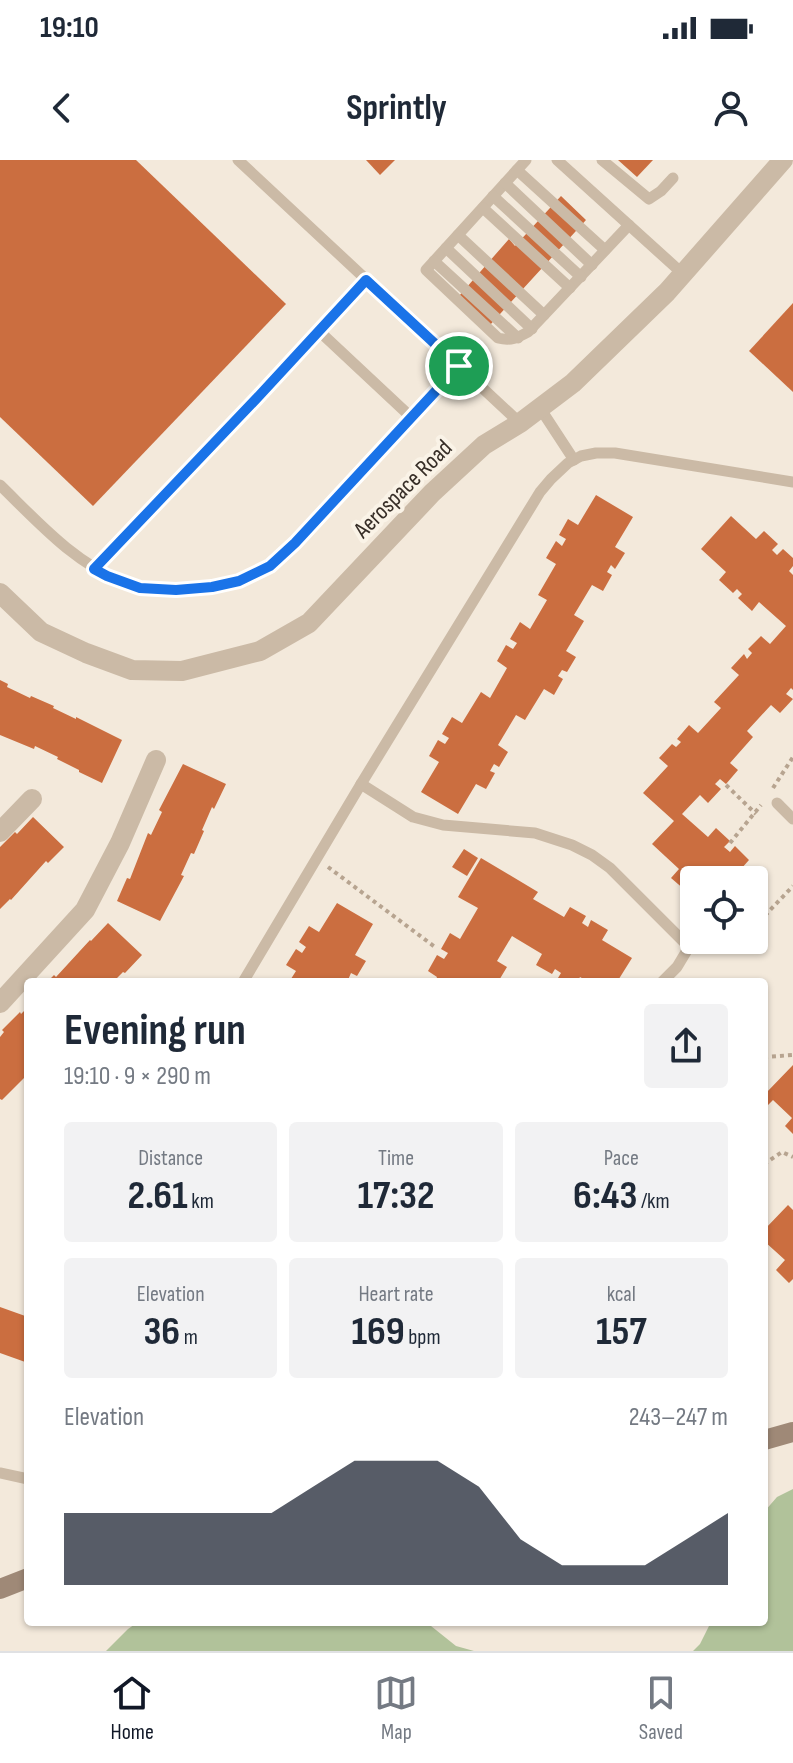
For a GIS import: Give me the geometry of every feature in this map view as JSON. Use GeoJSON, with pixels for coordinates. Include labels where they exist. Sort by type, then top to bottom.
{"type":"FeatureCollection","features":[{"type":"Feature","properties":{"kind":"main road"},"geometry":{"type":"LineString","coordinates":[[768,1439],[793,1432]]}},
{"type":"Feature","properties":{"kind":"main road"},"geometry":{"type":"LineString","coordinates":[[0,1589],[24,1580]]}},
{"type":"Feature","properties":{"kind":"street","name":"Aerospace Road"},"geometry":{"type":"LineString","coordinates":[[0,593],[41,632],[132,670],[182,671],[260,651],[309,623],[432,493],[484,445],[520,423],[573,383],[667,292],[774,163]]}},
{"type":"Feature","properties":{"kind":"street"},"geometry":{"type":"LineString","coordinates":[[0,1003],[85,910],[120,843],[156,760]]}},
{"type":"Feature","properties":{"kind":"street"},"geometry":{"type":"LineString","coordinates":[[0,832],[32,799]]}},
{"type":"Feature","properties":{"kind":"lane"},"geometry":{"type":"LineString","coordinates":[[238,160],[520,423]]}},
{"type":"Feature","properties":{"kind":"lane"},"geometry":{"type":"LineString","coordinates":[[526,160],[426,270],[498,338],[518,338],[532,329],[629,225]]}},
{"type":"Feature","properties":{"kind":"lane"},"geometry":{"type":"LineString","coordinates":[[557,160],[683,274]]}},
{"type":"Feature","properties":{"kind":"lane"},"geometry":{"type":"LineString","coordinates":[[602,160],[649,199],[673,178]]}},
{"type":"Feature","properties":{"kind":"lane"},"geometry":{"type":"LineString","coordinates":[[517,170],[605,250]]}},
{"type":"Feature","properties":{"kind":"lane"},"geometry":{"type":"LineString","coordinates":[[505,183],[592,265]]}},
{"type":"Feature","properties":{"kind":"lane"},"geometry":{"type":"LineString","coordinates":[[493,196],[581,277]]}},
{"type":"Feature","properties":{"kind":"lane"},"geometry":{"type":"LineString","coordinates":[[483,208],[570,288]]}},
{"type":"Feature","properties":{"kind":"lane"},"geometry":{"type":"LineString","coordinates":[[458,235],[544,315]]}},
{"type":"Feature","properties":{"kind":"lane"},"geometry":{"type":"LineString","coordinates":[[446,248],[532,329]]}},
{"type":"Feature","properties":{"kind":"lane"},"geometry":{"type":"LineString","coordinates":[[94,569],[366,280]]}},
{"type":"Feature","properties":{"kind":"lane"},"geometry":{"type":"LineString","coordinates":[[319,331],[412,418]]}},
{"type":"Feature","properties":{"kind":"lane"},"geometry":{"type":"LineString","coordinates":[[0,485],[61,544],[107,576],[140,588],[176,590],[239,581],[270,566],[295,543],[459,366]]}},
{"type":"Feature","properties":{"kind":"lane"},"geometry":{"type":"LineString","coordinates":[[540,408],[574,460]]}},
{"type":"Feature","properties":{"kind":"lane"},"geometry":{"type":"LineString","coordinates":[[245,978],[540,492],[568,463],[581,456],[615,453],[793,482]]}},
{"type":"Feature","properties":{"kind":"lane"},"geometry":{"type":"LineString","coordinates":[[361,784],[413,817],[443,825],[535,833],[592,855],[610,868],[689,947],[666,978]]}},
{"type":"Feature","properties":{"kind":"lane"},"geometry":{"type":"LineString","coordinates":[[777,803],[793,819]]}},
{"type":"Feature","properties":{"kind":"lane"},"geometry":{"type":"LineString","coordinates":[[0,1473],[24,1478]]}},
{"type":"Feature","properties":{"kind":"path"},"geometry":{"type":"LineString","coordinates":[[726,785],[756,814]]}},
{"type":"Feature","properties":{"kind":"path"},"geometry":{"type":"LineString","coordinates":[[317,859],[435,947]]}},
{"type":"Feature","properties":{"kind":"path"},"geometry":{"type":"LineString","coordinates":[[768,912],[793,886]]}},
{"type":"Feature","properties":{"kind":"path"},"geometry":{"type":"LineString","coordinates":[[768,1057],[793,1055]]}},
{"type":"Feature","properties":{"kind":"path"},"geometry":{"type":"LineString","coordinates":[[768,1161],[782,1152],[793,1157]]}},
{"type":"Feature","properties":{"kind":"green space"},"geometry":{"type":"Polygon","coordinates":[[[793,1489],[793,1651],[693,1651],[709,1626],[768,1626],[768,1507],[777,1497],[793,1489]]]}},
{"type":"Feature","properties":{"kind":"green space"},"geometry":{"type":"Polygon","coordinates":[[[132,1626],[431,1626],[456,1646],[474,1651],[106,1651],[132,1626]]]}},
{"type":"Feature","properties":{"kind":"building"},"geometry":{"type":"Polygon","coordinates":[[[0,160],[136,160],[286,304],[93,506],[0,417],[0,160]]]}},
{"type":"Feature","properties":{"kind":"building"},"geometry":{"type":"Polygon","coordinates":[[[366,160],[395,160],[380,175],[366,160]]]}},
{"type":"Feature","properties":{"kind":"building"},"geometry":{"type":"Polygon","coordinates":[[[618,160],[653,160],[637,177],[618,160]]]}},
{"type":"Feature","properties":{"kind":"building"},"geometry":{"type":"Polygon","coordinates":[[[561,196],[586,220],[490,325],[459,296],[509,239],[515,246],[561,196]]]}},
{"type":"Feature","properties":{"kind":"building"},"geometry":{"type":"Polygon","coordinates":[[[793,303],[793,392],[749,351],[793,303]]]}},
{"type":"Feature","properties":{"kind":"building"},"geometry":{"type":"Polygon","coordinates":[[[596,495],[633,517],[615,547],[625,553],[615,569],[611,565],[607,572],[612,575],[603,591],[592,585],[574,615],[584,621],[566,651],[576,657],[567,672],[562,670],[558,676],[563,679],[554,695],[544,689],[525,720],[516,715],[498,745],[508,752],[499,767],[494,764],[490,771],[495,773],[486,789],[476,784],[458,814],[421,792],[439,762],[429,756],[438,740],[445,744],[449,738],[442,734],[452,717],[462,723],[481,692],[490,698],[507,668],[497,661],[506,645],[513,649],[517,643],[510,639],[520,622],[530,629],[547,600],[538,595],[556,564],[546,558],[556,541],[562,546],[566,539],[559,535],[568,519],[578,525],[596,495]]]}},
{"type":"Feature","properties":{"kind":"building"},"geometry":{"type":"Polygon","coordinates":[[[731,516],[756,539],[764,531],[778,544],[772,550],[777,555],[783,549],[793,558],[789,571],[793,575],[793,690],[791,688],[786,694],[793,699],[780,713],[771,705],[747,731],[753,737],[730,763],[738,770],[726,784],[720,779],[715,784],[721,789],[708,803],[700,795],[682,814],[708,837],[716,828],[730,841],[724,847],[730,852],[735,846],[749,860],[744,866],[680,866],[680,886],[671,878],[679,869],[652,844],[674,821],[643,793],[668,766],[659,758],[672,744],[676,747],[681,742],[677,739],[689,725],[698,733],[721,708],[714,702],[739,675],[731,668],[744,654],[747,659],[752,653],[748,649],[761,636],[770,644],[786,626],[759,602],[752,611],[738,598],[742,594],[737,589],[733,593],[719,580],[726,572],[701,549],[731,516]]]}},
{"type":"Feature","properties":{"kind":"building"},"geometry":{"type":"Polygon","coordinates":[[[0,680],[8,684],[7,687],[54,706],[122,740],[102,783],[35,746],[34,749],[0,735],[0,680]]]}},
{"type":"Feature","properties":{"kind":"building"},"geometry":{"type":"Polygon","coordinates":[[[183,764],[226,784],[214,809],[212,807],[194,854],[191,853],[181,875],[184,876],[160,921],[117,901],[183,764]]]}},
{"type":"Feature","properties":{"kind":"building"},"geometry":{"type":"Polygon","coordinates":[[[33,817],[64,847],[48,863],[46,861],[0,909],[0,847],[33,817]]]}},
{"type":"Feature","properties":{"kind":"building"},"geometry":{"type":"Polygon","coordinates":[[[464,849],[478,858],[467,876],[452,867],[464,849]]]}},
{"type":"Feature","properties":{"kind":"building"},"geometry":{"type":"Polygon","coordinates":[[[481,858],[538,892],[533,899],[564,917],[570,907],[586,916],[582,923],[588,927],[591,920],[608,930],[602,940],[632,958],[620,978],[558,978],[561,973],[555,969],[552,974],[536,965],[542,954],[512,936],[497,961],[507,967],[500,978],[437,978],[428,971],[437,955],[444,959],[448,953],[441,949],[450,933],[460,939],[478,908],[458,897],[481,858]]]}},
{"type":"Feature","properties":{"kind":"building"},"geometry":{"type":"Polygon","coordinates":[[[337,903],[373,924],[355,955],[366,961],[357,976],[351,973],[349,978],[292,978],[296,971],[286,965],[296,949],[302,953],[306,947],[299,942],[309,926],[319,932],[337,903]]]}},
{"type":"Feature","properties":{"kind":"building"},"geometry":{"type":"Polygon","coordinates":[[[108,923],[142,955],[117,978],[51,978],[56,977],[108,923]]]}},
{"type":"Feature","properties":{"kind":"building"},"geometry":{"type":"Polygon","coordinates":[[[24,1011],[24,1078],[2,1100],[0,1037],[4,1032],[2,1030],[24,1011]]]}},
{"type":"Feature","properties":{"kind":"building"},"geometry":{"type":"Polygon","coordinates":[[[793,1065],[793,1134],[785,1126],[792,1118],[773,1100],[768,1105],[768,1091],[793,1065]]]}},
{"type":"Feature","properties":{"kind":"building"},"geometry":{"type":"Polygon","coordinates":[[[788,1205],[793,1210],[793,1279],[789,1283],[776,1270],[785,1260],[768,1245],[768,1226],[788,1205]]]}},
{"type":"Feature","properties":{"kind":"building"},"geometry":{"type":"Polygon","coordinates":[[[0,1307],[24,1316],[24,1362],[0,1353],[0,1307]]]}},
{"type":"Feature","properties":{"kind":"route"},"geometry":{"type":"LineString","coordinates":[[366,280],[459,366],[270,566],[239,581],[176,590],[140,588],[94,569],[366,280]]}}]}
